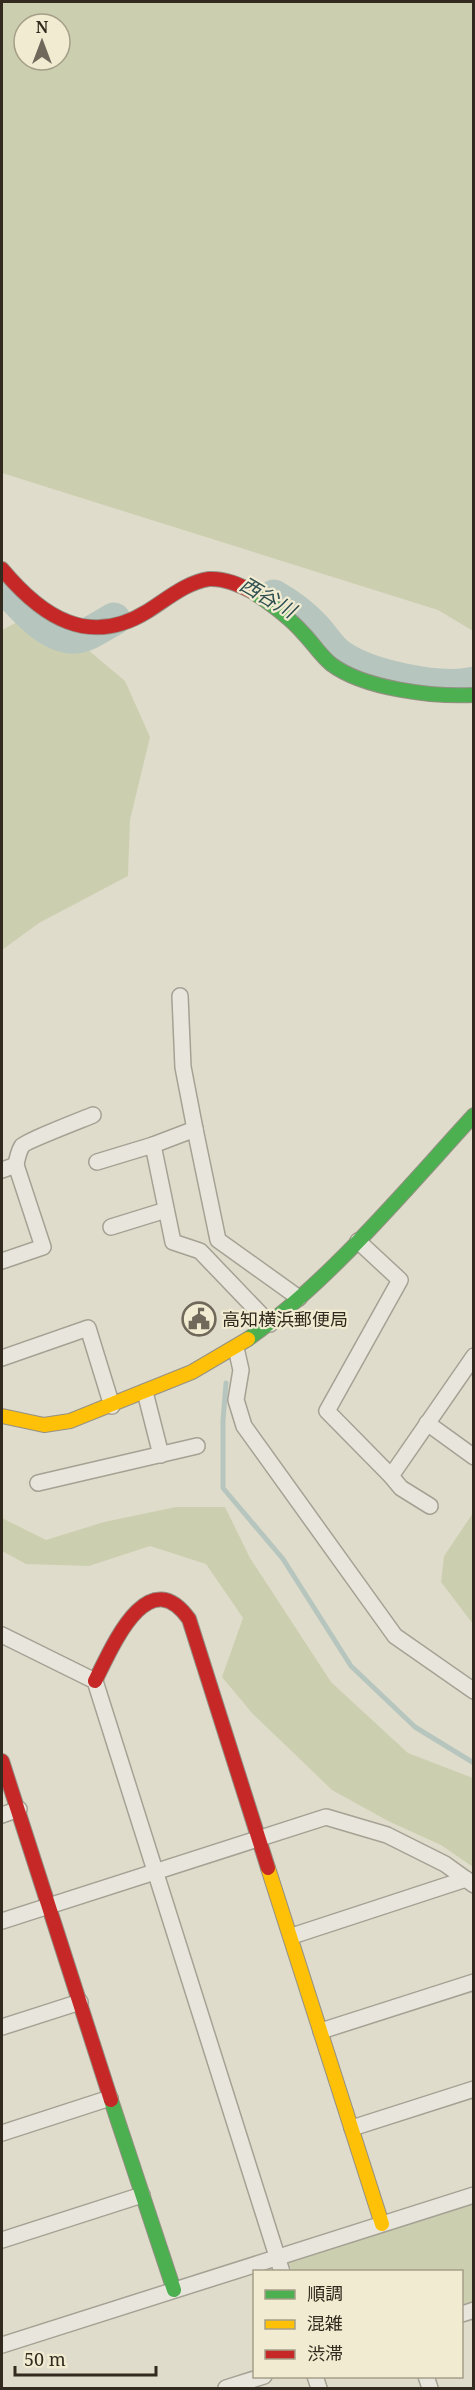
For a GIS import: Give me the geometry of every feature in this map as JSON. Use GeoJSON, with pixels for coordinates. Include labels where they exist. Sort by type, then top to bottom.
{"type":"FeatureCollection","features":[{"type":"Feature","properties":{"kind":"street"},"geometry":{"type":"LineString","coordinates":[[2,569],[48,613],[69,625],[111,627],[127,622],[196,581],[222,580],[252,592],[296,625],[330,663],[345,674],[427,693],[459,697],[474,695]]}},
{"type":"Feature","properties":{"kind":"street"},"geometry":{"type":"LineString","coordinates":[[180,996],[183,1067],[218,1240],[299,1298]]}},
{"type":"Feature","properties":{"kind":"street"},"geometry":{"type":"LineString","coordinates":[[2,1416],[44,1425],[70,1421],[192,1372],[236,1348],[270,1324],[358,1241],[474,1114]]}},
{"type":"Feature","properties":{"kind":"street"},"geometry":{"type":"LineString","coordinates":[[2,1261],[43,1247],[8,1168],[22,1145],[33,1138],[58,1131],[93,1115]]}},
{"type":"Feature","properties":{"kind":"street"},"geometry":{"type":"LineString","coordinates":[[97,1162],[195,1129]]}},
{"type":"Feature","properties":{"kind":"street"},"geometry":{"type":"LineString","coordinates":[[153,1145],[173,1242],[200,1251],[270,1324]]}},
{"type":"Feature","properties":{"kind":"street"},"geometry":{"type":"LineString","coordinates":[[111,1227],[166,1210]]}},
{"type":"Feature","properties":{"kind":"street"},"geometry":{"type":"LineString","coordinates":[[358,1241],[400,1280],[327,1411],[401,1488],[430,1506]]}},
{"type":"Feature","properties":{"kind":"street"},"geometry":{"type":"LineString","coordinates":[[2,1358],[88,1328],[112,1406]]}},
{"type":"Feature","properties":{"kind":"street"},"geometry":{"type":"LineString","coordinates":[[236,1348],[242,1370],[236,1400],[244,1426],[395,1636],[474,1691]]}},
{"type":"Feature","properties":{"kind":"street"},"geometry":{"type":"LineString","coordinates":[[391,1476],[474,1356]]}},
{"type":"Feature","properties":{"kind":"street"},"geometry":{"type":"LineString","coordinates":[[145,1392],[161,1455]]}},
{"type":"Feature","properties":{"kind":"street"},"geometry":{"type":"LineString","coordinates":[[427,1423],[474,1456]]}},
{"type":"Feature","properties":{"kind":"street"},"geometry":{"type":"LineString","coordinates":[[38,1483],[197,1446]]}},
{"type":"Feature","properties":{"kind":"street"},"geometry":{"type":"LineString","coordinates":[[280,2264],[95,1682],[130,1615],[145,1602],[160,1600],[174,1603],[189,1619],[261,1838],[382,2224]]}},
{"type":"Feature","properties":{"kind":"street"},"geometry":{"type":"LineString","coordinates":[[2,1635],[95,1682]]}},
{"type":"Feature","properties":{"kind":"street"},"geometry":{"type":"LineString","coordinates":[[2,1761],[20,1809],[110,2098],[174,2290]]}},
{"type":"Feature","properties":{"kind":"street"},"geometry":{"type":"LineString","coordinates":[[2,1815],[20,1809]]}},
{"type":"Feature","properties":{"kind":"street"},"geometry":{"type":"LineString","coordinates":[[2,1921],[326,1817],[387,1835],[445,1864],[470,1882]]}},
{"type":"Feature","properties":{"kind":"street"},"geometry":{"type":"LineString","coordinates":[[292,1936],[470,1882]]}},
{"type":"Feature","properties":{"kind":"street"},"geometry":{"type":"LineString","coordinates":[[321,2031],[474,1982]]}},
{"type":"Feature","properties":{"kind":"street"},"geometry":{"type":"LineString","coordinates":[[2,2027],[80,2002]]}},
{"type":"Feature","properties":{"kind":"street"},"geometry":{"type":"LineString","coordinates":[[352,2128],[474,2089]]}},
{"type":"Feature","properties":{"kind":"street"},"geometry":{"type":"LineString","coordinates":[[2,2133],[110,2098]]}},
{"type":"Feature","properties":{"kind":"street"},"geometry":{"type":"LineString","coordinates":[[2,2240],[142,2195]]}},
{"type":"Feature","properties":{"kind":"street"},"geometry":{"type":"LineString","coordinates":[[256,2270],[280,2264],[382,2224],[474,2195]]}},
{"type":"Feature","properties":{"kind":"street"},"geometry":{"type":"LineString","coordinates":[[2,2345],[174,2290],[253,2271]]}},
{"type":"Feature","properties":{"kind":"street"},"geometry":{"type":"LineString","coordinates":[[226,2388],[258,2378]]}},
{"type":"Feature","properties":{"kind":"green space"},"geometry":{"type":"Polygon","coordinates":[[[2,2],[473,2],[473,631],[438,610],[2,473],[2,2]]]}},
{"type":"Feature","properties":{"kind":"green space"},"geometry":{"type":"Polygon","coordinates":[[[33,614],[74,638],[125,681],[150,737],[130,820],[128,876],[39,923],[2,950],[2,630],[33,614]]]}},
{"type":"Feature","properties":{"kind":"green space"},"geometry":{"type":"Polygon","coordinates":[[[176,1507],[225,1507],[250,1558],[331,1682],[408,1753],[473,1778],[473,1867],[441,1845],[388,1821],[332,1790],[252,1713],[222,1677],[243,1618],[206,1564],[150,1546],[89,1566],[26,1564],[2,1551],[2,1518],[46,1540],[104,1522],[176,1507]]]}},
{"type":"Feature","properties":{"kind":"green space"},"geometry":{"type":"Polygon","coordinates":[[[473,1513],[473,1624],[441,1582],[444,1556],[473,1513]]]}},
{"type":"Feature","properties":{"kind":"green space"},"geometry":{"type":"Polygon","coordinates":[[[473,2205],[473,2301],[463,2305],[463,2270],[292,2270],[288,2261],[473,2205]]]}},
{"type":"Feature","properties":{"kind":"waterway","name":"西谷川"},"geometry":{"type":"LineString","coordinates":[[2,585],[38,622],[61,635],[73,637],[85,635],[114,619]]}},
{"type":"Feature","properties":{"kind":"waterway","name":"西谷川"},"geometry":{"type":"LineString","coordinates":[[274,596],[305,618],[335,652],[351,663],[404,680],[442,685],[474,683]]}},
{"type":"Feature","properties":{"kind":"waterway"},"geometry":{"type":"LineString","coordinates":[[226,1383],[223,1421],[223,1488],[283,1559],[351,1666],[415,1727],[474,1763]]}},
{"type":"Feature","properties":{"kind":"traffic: fast"},"geometry":{"type":"LineString","coordinates":[[253,592],[286,616],[331,664],[345,673],[400,690],[439,695],[474,695]]}},
{"type":"Feature","properties":{"kind":"traffic: fast"},"geometry":{"type":"LineString","coordinates":[[248,1339],[278,1316],[338,1262],[474,1115]]}},
{"type":"Feature","properties":{"kind":"traffic: fast"},"geometry":{"type":"LineString","coordinates":[[111,2100],[174,2290]]}},
{"type":"Feature","properties":{"kind":"traffic: slow"},"geometry":{"type":"LineString","coordinates":[[2,1416],[44,1425],[70,1421],[192,1372],[248,1339]]}},
{"type":"Feature","properties":{"kind":"traffic: slow"},"geometry":{"type":"LineString","coordinates":[[268,1868],[382,2224]]}},
{"type":"Feature","properties":{"kind":"traffic: jam"},"geometry":{"type":"LineString","coordinates":[[2,569],[33,601],[50,613],[68,622],[86,627],[106,627],[126,622],[185,587],[209,579],[227,581],[253,592]]}},
{"type":"Feature","properties":{"kind":"traffic: jam"},"geometry":{"type":"LineString","coordinates":[[95,1681],[121,1632],[132,1616],[145,1605],[159,1599],[174,1603],[189,1619],[268,1868]]}},
{"type":"Feature","properties":{"kind":"traffic: jam"},"geometry":{"type":"LineString","coordinates":[[2,1761],[111,2100]]}},
{"type":"Feature","properties":{"kind":"place","name":"高知横浜郵便局"},"geometry":{"type":"Point","coordinates":[199,1319]}}]}
